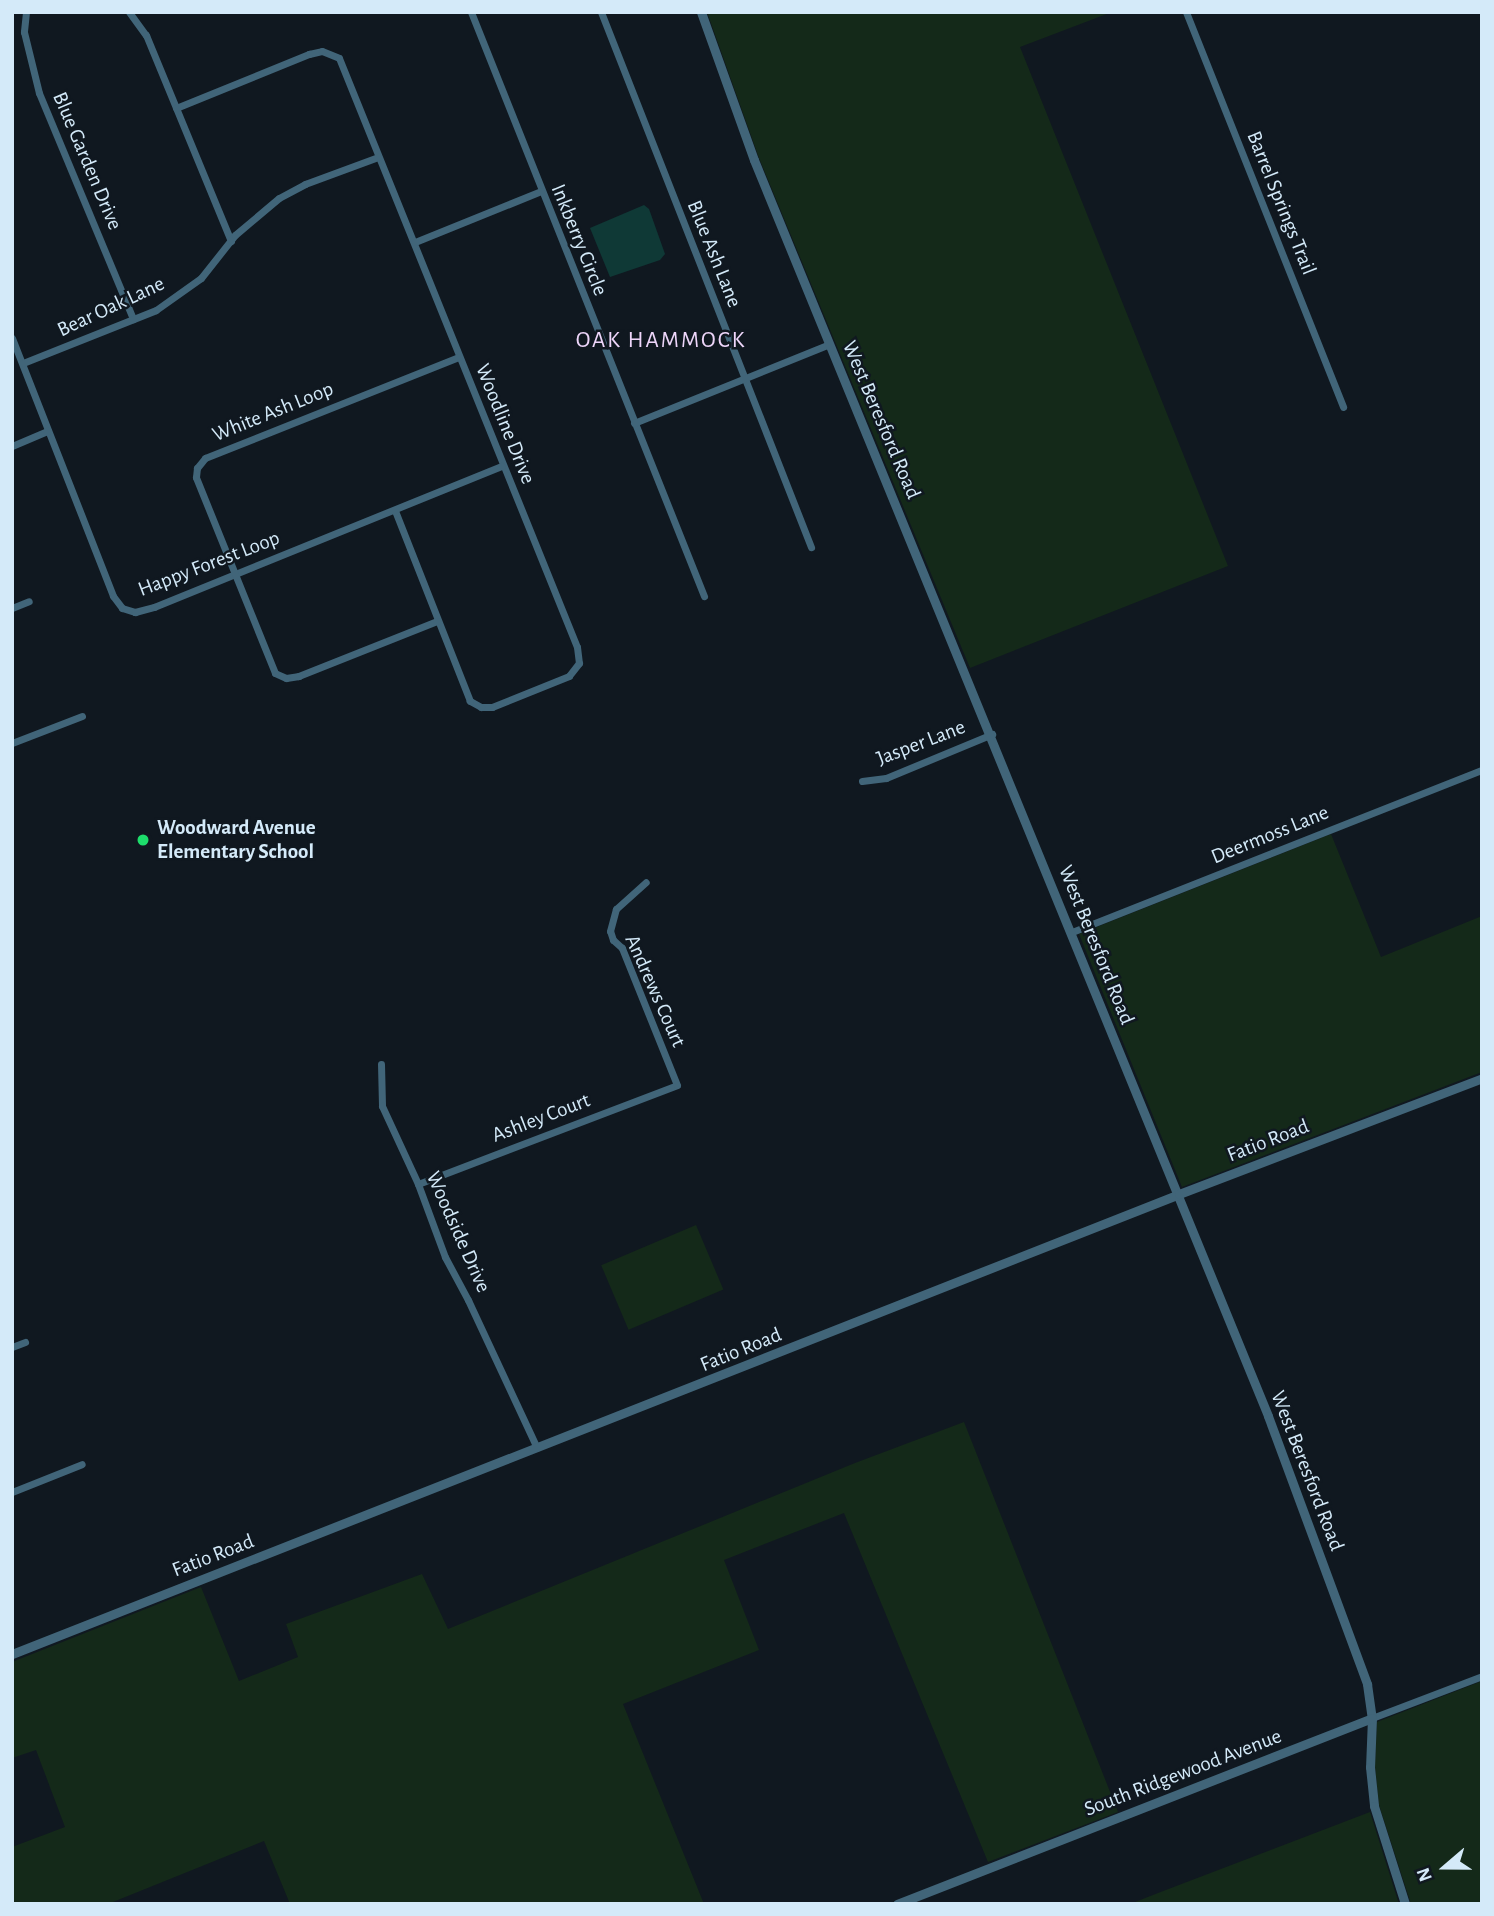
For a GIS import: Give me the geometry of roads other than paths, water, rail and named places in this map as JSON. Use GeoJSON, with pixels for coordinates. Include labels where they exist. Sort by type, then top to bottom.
{"type":"FeatureCollection","features":[{"type":"Feature","properties":{"kind":"street","name":"Blue Garden Drive"},"geometry":{"type":"LineString","coordinates":[[26,12],[24,32],[39,93],[133,319]]}},
{"type":"Feature","properties":{"kind":"street"},"geometry":{"type":"LineString","coordinates":[[129,12],[146,36],[231,241]]}},
{"type":"Feature","properties":{"kind":"street","name":"Inkberry Circle"},"geometry":{"type":"LineString","coordinates":[[471,12],[704,596]]}},
{"type":"Feature","properties":{"kind":"street","name":"Blue Ash Lane"},"geometry":{"type":"LineString","coordinates":[[601,12],[811,547]]}},
{"type":"Feature","properties":{"kind":"street","name":"West Beresford Road"},"geometry":{"type":"LineString","coordinates":[[701,12],[754,160],[992,734],[1269,1416],[1367,1684],[1372,1718],[1370,1767],[1374,1806],[1405,1904]]}},
{"type":"Feature","properties":{"kind":"street","name":"Barrel Springs Trail"},"geometry":{"type":"LineString","coordinates":[[1186,12],[1343,407]]}},
{"type":"Feature","properties":{"kind":"street","name":"Woodline Drive"},"geometry":{"type":"LineString","coordinates":[[176,108],[309,54],[322,51],[339,58],[577,647],[579,663],[569,676],[492,707],[481,707],[470,701],[395,511]]}},
{"type":"Feature","properties":{"kind":"street","name":"Bear Oak Lane"},"geometry":{"type":"LineString","coordinates":[[23,363],[156,310],[201,278],[231,241],[279,198],[305,184],[377,157]]}},
{"type":"Feature","properties":{"kind":"street"},"geometry":{"type":"LineString","coordinates":[[415,242],[541,191]]}},
{"type":"Feature","properties":{"kind":"street","name":"Happy Forest Loop"},"geometry":{"type":"LineString","coordinates":[[12,338],[113,596],[122,608],[135,611],[154,607],[502,466]]}},
{"type":"Feature","properties":{"kind":"street"},"geometry":{"type":"LineString","coordinates":[[634,423],[830,344]]}},
{"type":"Feature","properties":{"kind":"street","name":"White Ash Loop"},"geometry":{"type":"LineString","coordinates":[[437,621],[286,678],[275,674],[196,477],[197,468],[205,458],[459,357]]}},
{"type":"Feature","properties":{"kind":"street"},"geometry":{"type":"LineString","coordinates":[[12,446],[48,431]]}},
{"type":"Feature","properties":{"kind":"street"},"geometry":{"type":"LineString","coordinates":[[12,608],[29,601]]}},
{"type":"Feature","properties":{"kind":"street"},"geometry":{"type":"LineString","coordinates":[[12,743],[82,716]]}},
{"type":"Feature","properties":{"kind":"street","name":"Jasper Lane"},"geometry":{"type":"LineString","coordinates":[[863,781],[886,778],[992,734]]}},
{"type":"Feature","properties":{"kind":"street","name":"Deermoss Lane"},"geometry":{"type":"LineString","coordinates":[[1072,932],[1482,770]]}},
{"type":"Feature","properties":{"kind":"street","name":"Andrews Court"},"geometry":{"type":"LineString","coordinates":[[646,882],[616,909],[610,930],[613,940],[622,948],[677,1085]]}},
{"type":"Feature","properties":{"kind":"street","name":"Woodside Drive"},"geometry":{"type":"LineString","coordinates":[[381,1064],[382,1106],[418,1184],[445,1257],[537,1448]]}},
{"type":"Feature","properties":{"kind":"street","name":"Fatio Road"},"geometry":{"type":"LineString","coordinates":[[12,1654],[1179,1194],[1482,1078]]}},
{"type":"Feature","properties":{"kind":"street","name":"Ashley Court"},"geometry":{"type":"LineString","coordinates":[[418,1184],[677,1085]]}},
{"type":"Feature","properties":{"kind":"street"},"geometry":{"type":"LineString","coordinates":[[12,1348],[25,1342]]}},
{"type":"Feature","properties":{"kind":"street"},"geometry":{"type":"LineString","coordinates":[[12,1492],[82,1464]]}},
{"type":"Feature","properties":{"kind":"street","name":"South Ridgewood Avenue"},"geometry":{"type":"LineString","coordinates":[[897,1904],[1482,1676]]}},
{"type":"Feature","properties":{"kind":"place","name":"Woodward Avenue Elementary School"},"geometry":{"type":"Point","coordinates":[143,840]}},
{"type":"Feature","properties":{"kind":"district","name":"OAK HAMMOCK"},"geometry":{"type":"Point","coordinates":[661,341]}}]}
